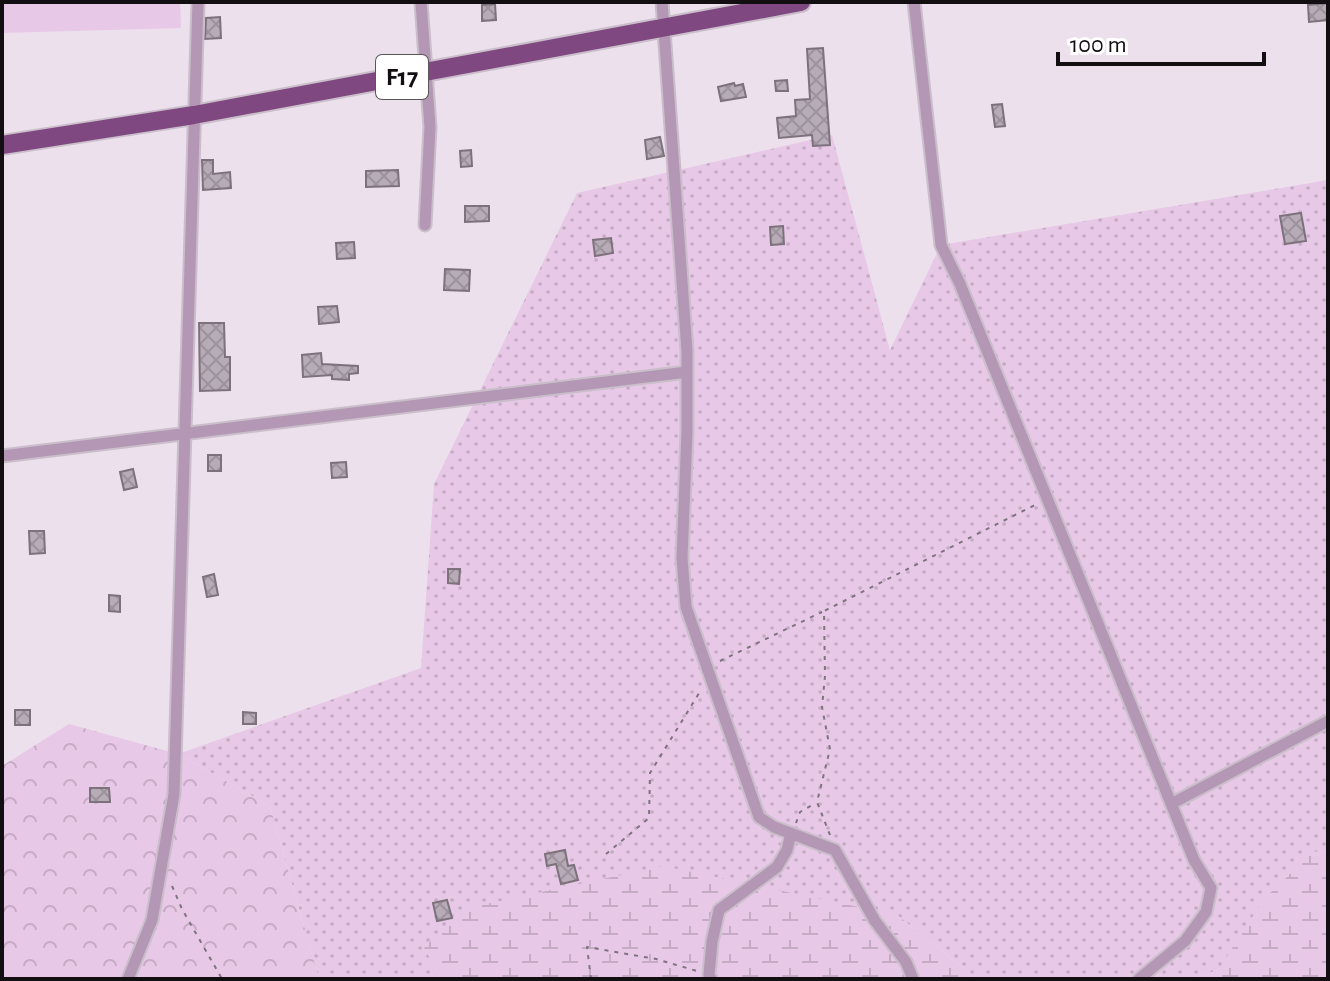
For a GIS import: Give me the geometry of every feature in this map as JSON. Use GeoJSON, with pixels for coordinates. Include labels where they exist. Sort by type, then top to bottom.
{"type":"FeatureCollection","features":[{"type":"Feature","properties":{"kind":"highway","name":"F17"},"geometry":{"type":"LineString","coordinates":[[2,145],[194,115],[801,2]]}},
{"type":"Feature","properties":{"kind":"street"},"geometry":{"type":"LineString","coordinates":[[128,979],[152,920],[174,794],[198,2]]}},
{"type":"Feature","properties":{"kind":"street"},"geometry":{"type":"LineString","coordinates":[[421,2],[430,127],[425,225]]}},
{"type":"Feature","properties":{"kind":"street"},"geometry":{"type":"LineString","coordinates":[[662,2],[687,372],[683,571],[686,607],[759,817],[774,827],[835,850],[875,921],[906,962],[913,979]]}},
{"type":"Feature","properties":{"kind":"street"},"geometry":{"type":"LineString","coordinates":[[914,2],[941,245],[960,284],[1194,860],[1211,888],[1206,912],[1185,941],[1139,979]]}},
{"type":"Feature","properties":{"kind":"street"},"geometry":{"type":"LineString","coordinates":[[2,456],[687,372]]}},
{"type":"Feature","properties":{"kind":"street"},"geometry":{"type":"LineString","coordinates":[[1171,804],[1328,721]]}},
{"type":"Feature","properties":{"kind":"street"},"geometry":{"type":"LineString","coordinates":[[710,977],[712,942],[719,910],[777,867],[787,850],[791,833]]}},
{"type":"Feature","properties":{"kind":"path"},"geometry":{"type":"LineString","coordinates":[[606,854],[649,818],[650,773],[700,693],[708,666],[1047,499]]}},
{"type":"Feature","properties":{"kind":"path"},"geometry":{"type":"LineString","coordinates":[[824,611],[822,707],[830,749],[817,802],[835,850]]}},
{"type":"Feature","properties":{"kind":"path"},"geometry":{"type":"LineString","coordinates":[[791,833],[800,812],[817,802]]}},
{"type":"Feature","properties":{"kind":"path"},"geometry":{"type":"LineString","coordinates":[[162,863],[182,909],[222,979]]}},
{"type":"Feature","properties":{"kind":"path"},"geometry":{"type":"LineString","coordinates":[[591,979],[587,947],[656,959],[710,977]]}},
{"type":"Feature","properties":{"kind":"green space"},"geometry":{"type":"Polygon","coordinates":[[[2,2],[180,2],[181,28],[2,33],[2,2]]]}},
{"type":"Feature","properties":{"kind":"green space"},"geometry":{"type":"Polygon","coordinates":[[[832,135],[890,350],[941,245],[1328,180],[1328,851],[1313,852],[1218,970],[1192,979],[977,979],[897,915],[424,947],[442,979],[319,979],[270,806],[178,754],[421,668],[434,484],[577,193],[832,135]]]}},
{"type":"Feature","properties":{"kind":"green space"},"geometry":{"type":"Polygon","coordinates":[[[69,724],[178,754],[270,806],[319,979],[2,979],[2,766],[69,724]]]}},
{"type":"Feature","properties":{"kind":"green space"},"geometry":{"type":"Polygon","coordinates":[[[1328,851],[1328,979],[1192,979],[1218,970],[1264,899],[1313,852],[1328,851]]]}},
{"type":"Feature","properties":{"kind":"green space"},"geometry":{"type":"Polygon","coordinates":[[[663,866],[897,915],[977,979],[442,979],[424,948],[463,909],[663,866]]]}},
{"type":"Feature","properties":{"kind":"building"},"geometry":{"type":"Polygon","coordinates":[[[1328,3],[1328,20],[1309,22],[1308,5],[1328,3]]]}},
{"type":"Feature","properties":{"kind":"building"},"geometry":{"type":"Polygon","coordinates":[[[495,4],[496,20],[482,21],[482,5],[495,4]]]}},
{"type":"Feature","properties":{"kind":"building"},"geometry":{"type":"Polygon","coordinates":[[[220,17],[221,38],[205,39],[206,18],[220,17]]]}},
{"type":"Feature","properties":{"kind":"building"},"geometry":{"type":"Polygon","coordinates":[[[823,48],[830,145],[813,146],[812,135],[779,138],[777,118],[796,116],[795,100],[810,99],[807,49],[823,48]]]}},
{"type":"Feature","properties":{"kind":"building"},"geometry":{"type":"Polygon","coordinates":[[[787,80],[788,91],[776,91],[775,81],[787,80]]]}},
{"type":"Feature","properties":{"kind":"building"},"geometry":{"type":"Polygon","coordinates":[[[734,83],[735,86],[743,84],[746,97],[721,101],[718,87],[734,83]]]}},
{"type":"Feature","properties":{"kind":"building"},"geometry":{"type":"Polygon","coordinates":[[[1002,104],[1005,126],[995,127],[992,105],[1002,104]]]}},
{"type":"Feature","properties":{"kind":"building"},"geometry":{"type":"Polygon","coordinates":[[[660,137],[664,156],[647,159],[645,140],[660,137]]]}},
{"type":"Feature","properties":{"kind":"building"},"geometry":{"type":"Polygon","coordinates":[[[471,150],[472,166],[461,167],[460,151],[471,150]]]}},
{"type":"Feature","properties":{"kind":"building"},"geometry":{"type":"Polygon","coordinates":[[[202,160],[213,160],[213,174],[230,172],[231,188],[203,190],[202,160]]]}},
{"type":"Feature","properties":{"kind":"building"},"geometry":{"type":"Polygon","coordinates":[[[398,170],[399,186],[366,187],[366,171],[398,170]]]}},
{"type":"Feature","properties":{"kind":"building"},"geometry":{"type":"Polygon","coordinates":[[[465,206],[489,206],[489,221],[465,222],[465,206]]]}},
{"type":"Feature","properties":{"kind":"building"},"geometry":{"type":"Polygon","coordinates":[[[1301,213],[1306,241],[1285,244],[1280,216],[1301,213]]]}},
{"type":"Feature","properties":{"kind":"building"},"geometry":{"type":"Polygon","coordinates":[[[783,226],[784,244],[771,245],[770,227],[783,226]]]}},
{"type":"Feature","properties":{"kind":"building"},"geometry":{"type":"Polygon","coordinates":[[[611,238],[613,253],[595,256],[593,240],[611,238]]]}},
{"type":"Feature","properties":{"kind":"building"},"geometry":{"type":"Polygon","coordinates":[[[354,242],[355,258],[337,259],[336,243],[354,242]]]}},
{"type":"Feature","properties":{"kind":"building"},"geometry":{"type":"Polygon","coordinates":[[[445,269],[470,270],[469,291],[444,290],[445,269]]]}},
{"type":"Feature","properties":{"kind":"building"},"geometry":{"type":"Polygon","coordinates":[[[337,306],[339,322],[319,324],[318,307],[337,306]]]}},
{"type":"Feature","properties":{"kind":"building"},"geometry":{"type":"Polygon","coordinates":[[[199,323],[224,323],[225,357],[230,357],[230,390],[200,391],[199,323]]]}},
{"type":"Feature","properties":{"kind":"building"},"geometry":{"type":"Polygon","coordinates":[[[321,353],[322,364],[358,366],[358,373],[349,374],[349,380],[332,379],[332,375],[303,377],[302,355],[321,353]]]}},
{"type":"Feature","properties":{"kind":"building"},"geometry":{"type":"Polygon","coordinates":[[[208,455],[221,455],[221,471],[208,471],[208,455]]]}},
{"type":"Feature","properties":{"kind":"building"},"geometry":{"type":"Polygon","coordinates":[[[346,462],[347,477],[332,478],[331,463],[346,462]]]}},
{"type":"Feature","properties":{"kind":"building"},"geometry":{"type":"Polygon","coordinates":[[[133,469],[137,487],[124,490],[120,472],[133,469]]]}},
{"type":"Feature","properties":{"kind":"building"},"geometry":{"type":"Polygon","coordinates":[[[29,531],[44,531],[45,553],[30,554],[29,531]]]}},
{"type":"Feature","properties":{"kind":"building"},"geometry":{"type":"Polygon","coordinates":[[[448,569],[460,569],[459,584],[448,583],[448,569]]]}},
{"type":"Feature","properties":{"kind":"building"},"geometry":{"type":"Polygon","coordinates":[[[214,574],[218,595],[207,597],[203,577],[214,574]]]}},
{"type":"Feature","properties":{"kind":"building"},"geometry":{"type":"Polygon","coordinates":[[[109,595],[120,596],[120,612],[109,611],[109,595]]]}},
{"type":"Feature","properties":{"kind":"building"},"geometry":{"type":"Polygon","coordinates":[[[15,710],[30,710],[30,725],[15,725],[15,710]]]}},
{"type":"Feature","properties":{"kind":"building"},"geometry":{"type":"Polygon","coordinates":[[[243,712],[256,713],[256,724],[243,724],[243,712]]]}},
{"type":"Feature","properties":{"kind":"building"},"geometry":{"type":"Polygon","coordinates":[[[90,788],[109,788],[110,802],[90,802],[90,788]]]}},
{"type":"Feature","properties":{"kind":"building"},"geometry":{"type":"Polygon","coordinates":[[[565,850],[568,866],[574,865],[578,880],[561,884],[556,864],[547,866],[545,854],[565,850]]]}},
{"type":"Feature","properties":{"kind":"building"},"geometry":{"type":"Polygon","coordinates":[[[447,900],[452,918],[437,921],[433,903],[447,900]]]}}]}
